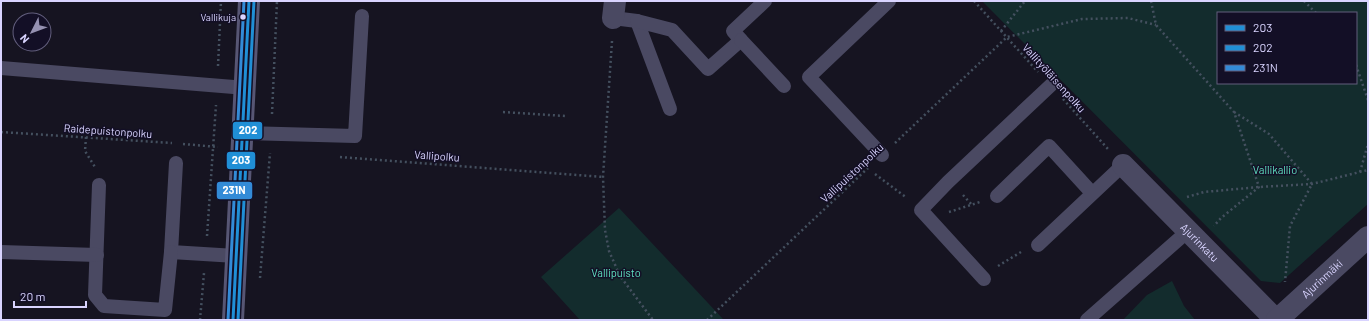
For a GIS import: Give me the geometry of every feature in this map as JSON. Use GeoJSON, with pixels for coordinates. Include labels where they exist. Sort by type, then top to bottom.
{"type":"FeatureCollection","features":[{"type":"Feature","properties":{"kind":"main road"},"geometry":{"type":"LineString","coordinates":[[233,320],[244,133],[249,1]]}},
{"type":"Feature","properties":{"kind":"street","name":"Ajurinkatu"},"geometry":{"type":"LineString","coordinates":[[1123,165],[1276,320]]}},
{"type":"Feature","properties":{"kind":"street","name":"Ajurinmäki"},"geometry":{"type":"LineString","coordinates":[[1276,320],[1368,237]]}},
{"type":"Feature","properties":{"kind":"lane"},"geometry":{"type":"LineString","coordinates":[[765,1],[733,31],[784,86]]}},
{"type":"Feature","properties":{"kind":"lane"},"geometry":{"type":"LineString","coordinates":[[882,155],[809,77],[889,1]]}},
{"type":"Feature","properties":{"kind":"lane"},"geometry":{"type":"LineString","coordinates":[[614,10],[637,21],[672,30],[708,69],[741,40]]}},
{"type":"Feature","properties":{"kind":"lane"},"geometry":{"type":"LineString","coordinates":[[244,133],[355,136],[362,16]]}},
{"type":"Feature","properties":{"kind":"lane"},"geometry":{"type":"LineString","coordinates":[[637,21],[670,109]]}},
{"type":"Feature","properties":{"kind":"lane"},"geometry":{"type":"LineString","coordinates":[[1,68],[246,88]]}},
{"type":"Feature","properties":{"kind":"lane"},"geometry":{"type":"LineString","coordinates":[[982,277],[924,213],[948,182],[1051,85]]}},
{"type":"Feature","properties":{"kind":"lane"},"geometry":{"type":"LineString","coordinates":[[997,196],[1048,146],[1092,193]]}},
{"type":"Feature","properties":{"kind":"lane"},"geometry":{"type":"LineString","coordinates":[[99,185],[95,295],[104,306],[165,310],[171,252],[176,163]]}},
{"type":"Feature","properties":{"kind":"lane"},"geometry":{"type":"LineString","coordinates":[[1038,245],[1123,165]]}},
{"type":"Feature","properties":{"kind":"lane"},"geometry":{"type":"LineString","coordinates":[[1087,320],[1194,237]]}},
{"type":"Feature","properties":{"kind":"lane"},"geometry":{"type":"LineString","coordinates":[[1,252],[97,254]]}},
{"type":"Feature","properties":{"kind":"lane"},"geometry":{"type":"LineString","coordinates":[[171,252],[236,256]]}},
{"type":"Feature","properties":{"kind":"path"},"geometry":{"type":"LineString","coordinates":[[260,282],[271,134],[277,1]]}},
{"type":"Feature","properties":{"kind":"path","name":"Vallityöläisenpolku"},"geometry":{"type":"LineString","coordinates":[[974,1],[1123,165]]}},
{"type":"Feature","properties":{"kind":"path"},"geometry":{"type":"LineString","coordinates":[[1001,31],[1025,1]]}},
{"type":"Feature","properties":{"kind":"path"},"geometry":{"type":"LineString","coordinates":[[1150,1],[1156,25],[1234,112],[1269,134],[1312,184]]}},
{"type":"Feature","properties":{"kind":"path"},"geometry":{"type":"LineString","coordinates":[[1304,1],[1315,12]]}},
{"type":"Feature","properties":{"kind":"path"},"geometry":{"type":"LineString","coordinates":[[614,10],[603,177],[605,230],[609,251],[620,276],[653,320]]}},
{"type":"Feature","properties":{"kind":"path"},"geometry":{"type":"LineString","coordinates":[[1007,38],[1082,19],[1128,18],[1156,25]]}},
{"type":"Feature","properties":{"kind":"path","name":"Vallipuistonpolku"},"geometry":{"type":"LineString","coordinates":[[707,320],[1007,38]]}},
{"type":"Feature","properties":{"kind":"path"},"geometry":{"type":"LineString","coordinates":[[1357,68],[1368,100]]}},
{"type":"Feature","properties":{"kind":"path"},"geometry":{"type":"LineString","coordinates":[[503,112],[565,116]]}},
{"type":"Feature","properties":{"kind":"path"},"geometry":{"type":"LineString","coordinates":[[1234,112],[1258,187]]}},
{"type":"Feature","properties":{"kind":"path","name":"Raidepuistonpolku"},"geometry":{"type":"LineString","coordinates":[[1,132],[214,146]]}},
{"type":"Feature","properties":{"kind":"path"},"geometry":{"type":"LineString","coordinates":[[86,137],[85,151],[95,168],[99,185]]}},
{"type":"Feature","properties":{"kind":"path"},"geometry":{"type":"LineString","coordinates":[[1360,172],[1368,144]]}},
{"type":"Feature","properties":{"kind":"path","name":"Vallipolku"},"geometry":{"type":"LineString","coordinates":[[334,156],[603,177]]}},
{"type":"Feature","properties":{"kind":"path"},"geometry":{"type":"LineString","coordinates":[[868,169],[893,186],[924,213],[958,210],[997,196]]}},
{"type":"Feature","properties":{"kind":"path"},"geometry":{"type":"LineString","coordinates":[[1161,204],[1204,192],[1312,184],[1368,170]]}},
{"type":"Feature","properties":{"kind":"path"},"geometry":{"type":"LineString","coordinates":[[1284,289],[1290,226],[1312,184]]}},
{"type":"Feature","properties":{"kind":"path"},"geometry":{"type":"LineString","coordinates":[[1194,237],[1221,218],[1258,187]]}},
{"type":"Feature","properties":{"kind":"path"},"geometry":{"type":"LineString","coordinates":[[982,277],[1025,250],[1038,245]]}},
{"type":"Feature","properties":{"kind":"green space","name":"Vallikallio"},"geometry":{"type":"Polygon","coordinates":[[[982,1],[1368,1],[1368,204],[1280,283],[1261,281],[982,1]]]}},
{"type":"Feature","properties":{"kind":"green space","name":"Vallipuisto"},"geometry":{"type":"Polygon","coordinates":[[[619,208],[724,320],[580,320],[541,277],[619,208]]]}},
{"type":"Feature","properties":{"kind":"green space"},"geometry":{"type":"Polygon","coordinates":[[[1172,281],[1184,306],[1195,320],[1123,320],[1147,295],[1172,281]]]}},
{"type":"Feature","properties":{"kind":"transit line","name":"231N"},"geometry":{"type":"LineString","coordinates":[[228,320],[244,1]]}},
{"type":"Feature","properties":{"kind":"transit line","name":"203"},"geometry":{"type":"LineString","coordinates":[[233,320],[249,1]]}},
{"type":"Feature","properties":{"kind":"transit line","name":"202"},"geometry":{"type":"LineString","coordinates":[[238,320],[254,1]]}},
{"type":"Feature","properties":{"kind":"place","name":"Vallikuja"},"geometry":{"type":"Point","coordinates":[243,17]}}]}
